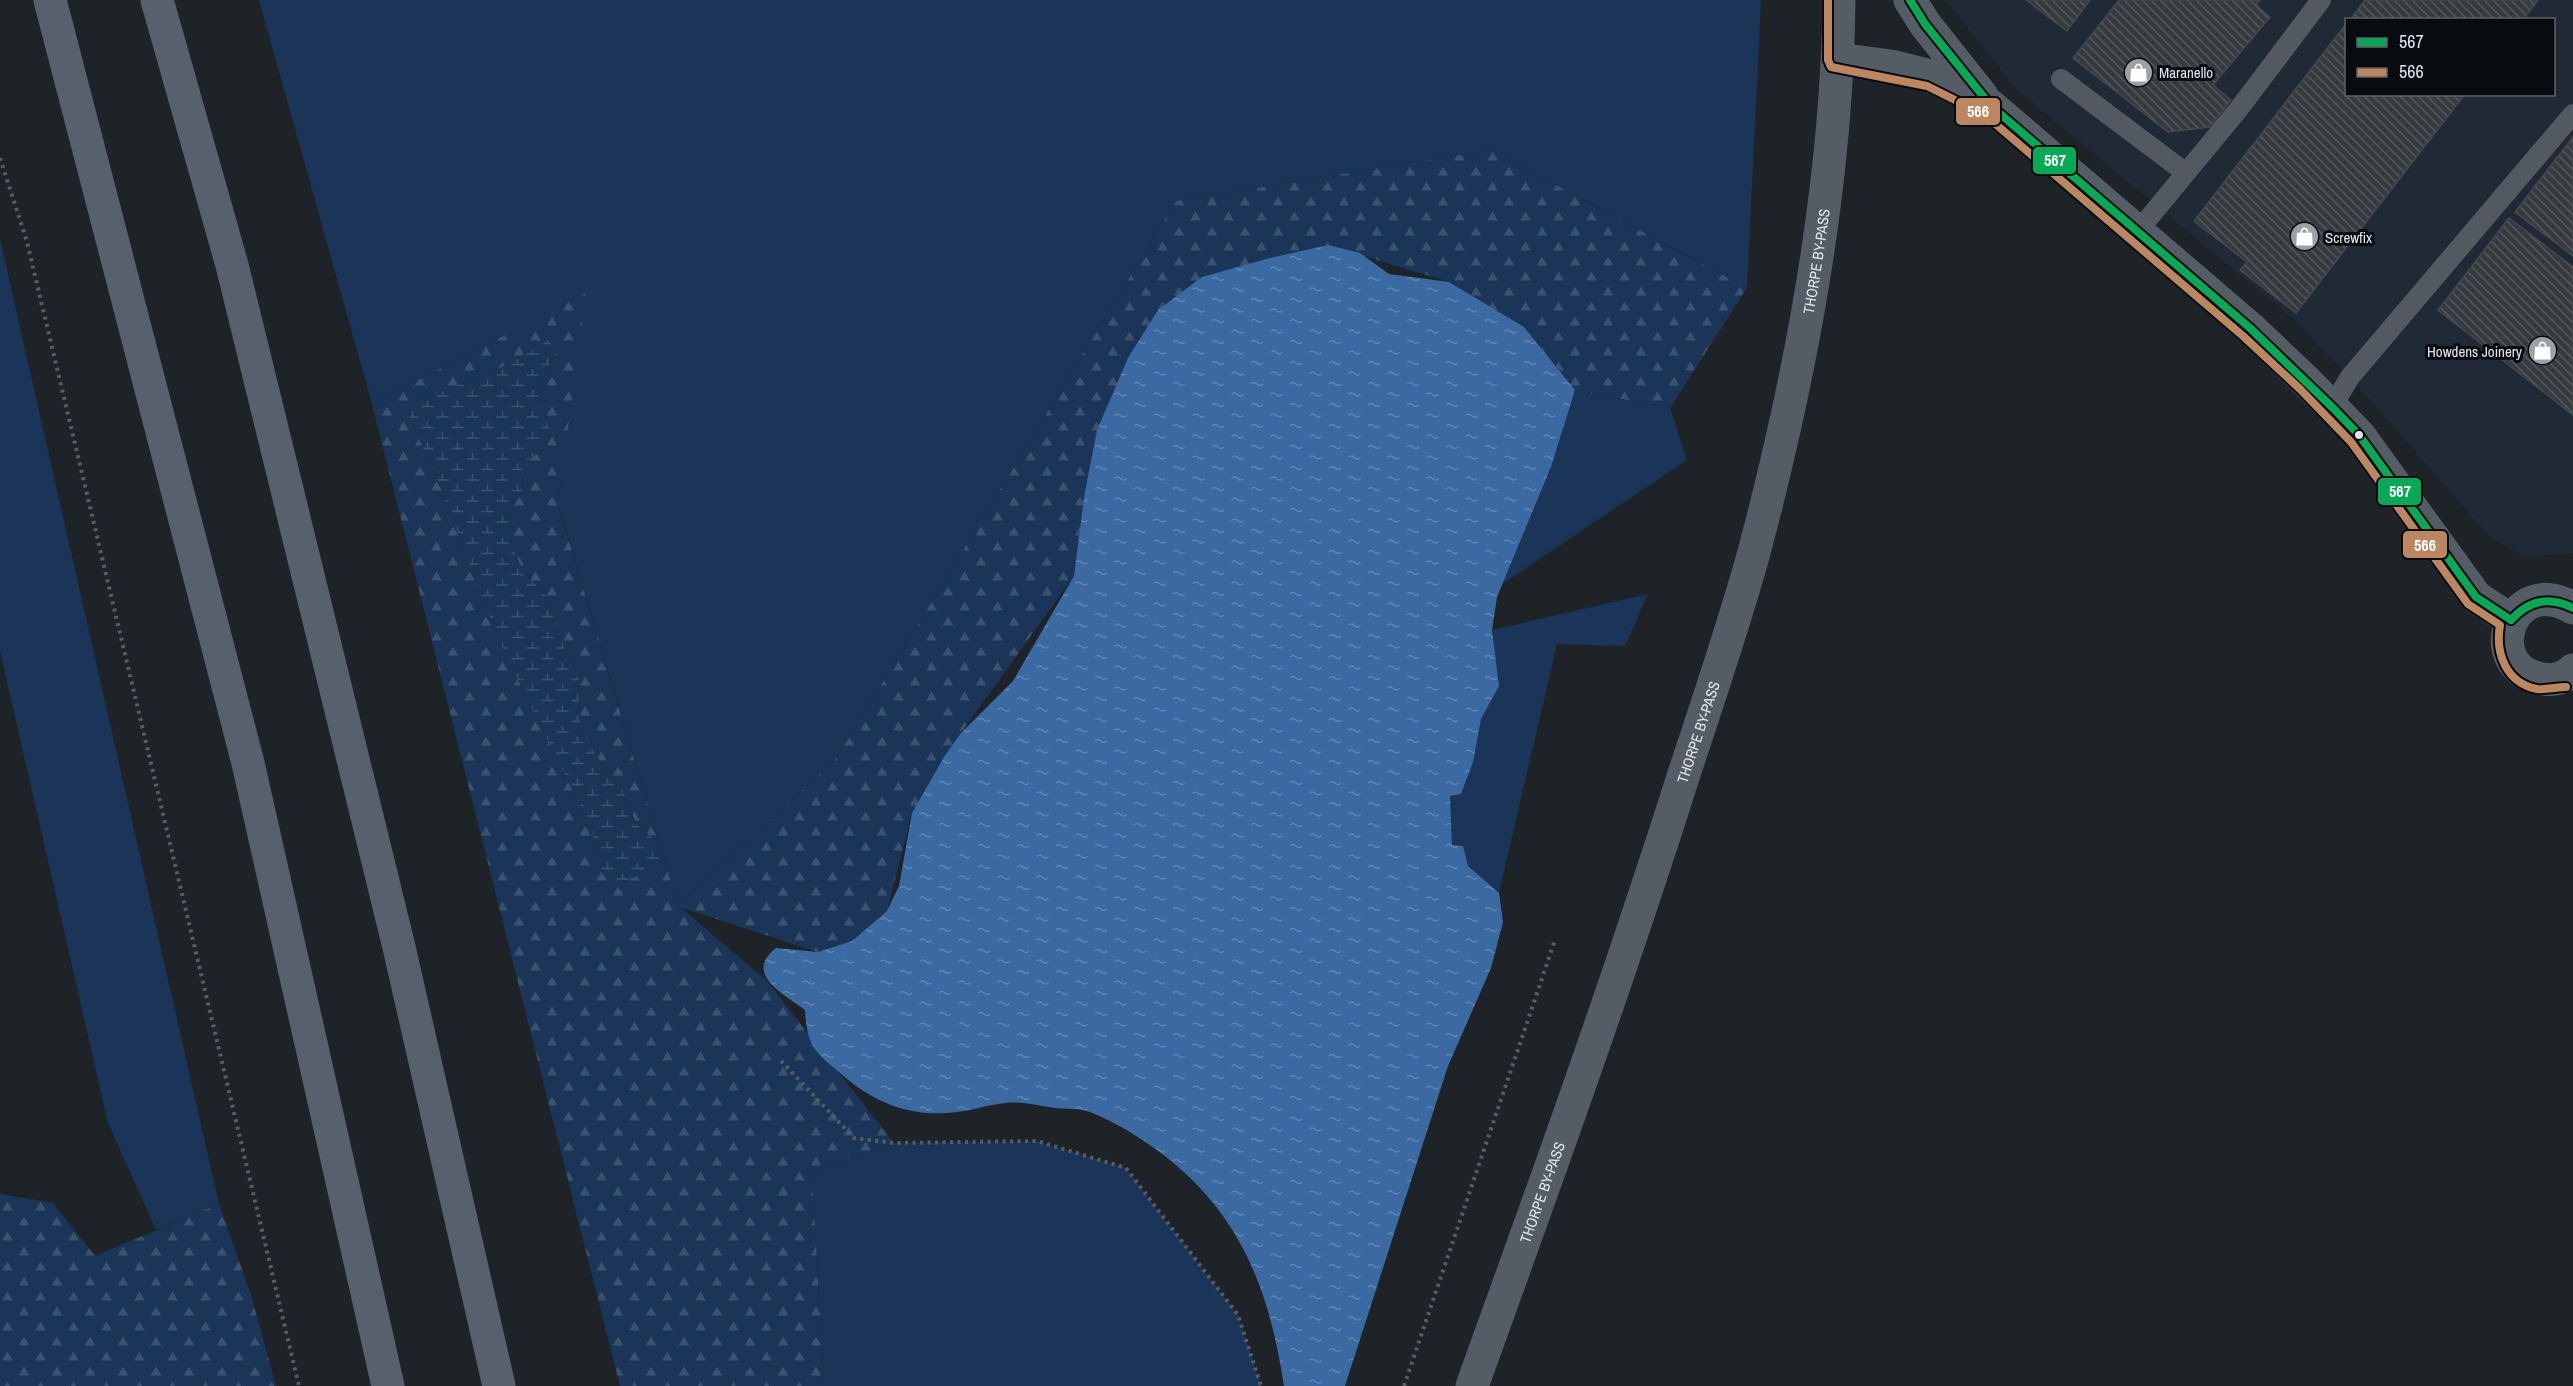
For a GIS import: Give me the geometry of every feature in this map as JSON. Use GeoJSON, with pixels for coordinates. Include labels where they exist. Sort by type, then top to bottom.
{"type":"FeatureCollection","features":[{"type":"Feature","properties":{"kind":"highway"},"geometry":{"type":"LineString","coordinates":[[50,0],[248,763],[388,1386]]}},
{"type":"Feature","properties":{"kind":"highway"},"geometry":{"type":"LineString","coordinates":[[157,0],[232,265],[398,943],[499,1386]]}},
{"type":"Feature","properties":{"kind":"main road","name":"THORPE BY-PASS"},"geometry":{"type":"LineString","coordinates":[[1472,1386],[1635,927],[1752,557],[1795,381],[1822,222],[1838,59],[1839,0]]}},
{"type":"Feature","properties":{"kind":"main road"},"geometry":{"type":"LineString","coordinates":[[1910,0],[1925,24],[1991,106],[2250,328],[2332,407],[2359,435],[2476,597],[2511,620]]}},
{"type":"Feature","properties":{"kind":"main road"},"geometry":{"type":"LineString","coordinates":[[1838,59],[1891,66],[1931,76],[1991,106]]}},
{"type":"Feature","properties":{"kind":"main road"},"geometry":{"type":"LineString","coordinates":[[2571,675],[2551,680],[2534,678],[2519,669],[2509,654],[2507,638],[2511,620],[2520,609],[2533,601],[2547,598],[2573,608]]}},
{"type":"Feature","properties":{"kind":"lane"},"geometry":{"type":"LineString","coordinates":[[2138,231],[2238,110],[2321,0]]}},
{"type":"Feature","properties":{"kind":"lane"},"geometry":{"type":"LineString","coordinates":[[2061,79],[2186,173]]}},
{"type":"Feature","properties":{"kind":"lane"},"geometry":{"type":"LineString","coordinates":[[2332,407],[2350,377],[2573,114]]}},
{"type":"Feature","properties":{"kind":"path"},"geometry":{"type":"LineString","coordinates":[[0,158],[29,253],[299,1386]]}},
{"type":"Feature","properties":{"kind":"path"},"geometry":{"type":"LineString","coordinates":[[1404,1386],[1555,940]]}},
{"type":"Feature","properties":{"kind":"path"},"geometry":{"type":"LineString","coordinates":[[781,1061],[854,1138],[894,1143],[1037,1141],[1126,1168],[1238,1315],[1261,1386]]}},
{"type":"Feature","properties":{"kind":"shaded area"},"geometry":{"type":"Polygon","coordinates":[[[1946,0],[2573,0],[2573,553],[2524,557],[2489,536],[2368,397],[2295,320],[2016,89],[1946,0]]]}},
{"type":"Feature","properties":{"kind":"green space"},"geometry":{"type":"Polygon","coordinates":[[[259,0],[1761,0],[1747,288],[1491,150],[1176,201],[836,759],[678,906],[558,503],[585,294],[372,404],[259,0]]]}},
{"type":"Feature","properties":{"kind":"green space"},"geometry":{"type":"Polygon","coordinates":[[[1491,150],[1747,288],[1670,408],[1575,390],[1524,327],[1449,282],[1328,245],[1084,497],[1074,576],[961,733],[912,813],[887,911],[852,941],[818,952],[680,907],[766,980],[894,1143],[812,1171],[824,1386],[620,1386],[372,404],[586,293],[558,504],[678,906],[836,759],[1176,201],[1491,150]],[[549,341],[490,374],[416,401],[408,415],[439,483],[499,641],[591,828],[602,873],[652,838],[636,824],[622,788],[605,769],[580,730],[579,682],[574,666],[558,634],[549,599],[523,571],[512,547],[510,511],[522,492],[523,466],[545,446],[551,434],[540,392],[544,376],[556,353],[549,341]]]}},
{"type":"Feature","properties":{"kind":"green space"},"geometry":{"type":"Polygon","coordinates":[[[0,239],[219,1204],[156,1230],[108,1123],[0,651],[0,239]]]}},
{"type":"Feature","properties":{"kind":"green space"},"geometry":{"type":"Polygon","coordinates":[[[549,340],[556,353],[544,376],[540,392],[551,434],[545,446],[523,466],[522,492],[510,511],[512,547],[523,571],[549,599],[558,634],[574,666],[579,682],[580,730],[605,769],[622,788],[636,824],[652,838],[661,851],[662,861],[656,870],[621,882],[606,878],[602,873],[591,828],[499,641],[439,483],[408,415],[409,408],[416,401],[490,374],[549,340]]]}},
{"type":"Feature","properties":{"kind":"green space"},"geometry":{"type":"Polygon","coordinates":[[[1575,390],[1670,408],[1687,460],[1502,584],[1551,467],[1575,390]]]}},
{"type":"Feature","properties":{"kind":"green space"},"geometry":{"type":"Polygon","coordinates":[[[1648,594],[1625,646],[1557,644],[1499,893],[1468,866],[1463,846],[1452,845],[1450,796],[1461,794],[1481,719],[1499,686],[1492,630],[1648,594]]]}},
{"type":"Feature","properties":{"kind":"green space"},"geometry":{"type":"Polygon","coordinates":[[[1037,1141],[1126,1168],[1238,1315],[1261,1386],[824,1386],[812,1171],[894,1143],[1037,1141]]]}},
{"type":"Feature","properties":{"kind":"green space"},"geometry":{"type":"Polygon","coordinates":[[[0,1194],[53,1203],[95,1256],[219,1204],[251,1295],[276,1386],[0,1386],[0,1194]]]}},
{"type":"Feature","properties":{"kind":"water"},"geometry":{"type":"Polygon","coordinates":[[[1328,245],[1360,253],[1389,274],[1449,282],[1524,327],[1575,390],[1551,467],[1497,597],[1492,630],[1499,686],[1481,719],[1473,762],[1461,794],[1450,796],[1452,845],[1463,846],[1468,866],[1499,893],[1503,922],[1491,968],[1448,1066],[1345,1386],[1284,1386],[1270,1317],[1247,1256],[1231,1228],[1212,1202],[1189,1177],[1161,1153],[1118,1125],[1082,1110],[1011,1103],[932,1113],[903,1109],[876,1098],[852,1083],[818,1053],[810,1040],[805,1010],[770,983],[765,975],[764,966],[767,957],[776,948],[818,952],[852,941],[887,911],[899,886],[912,813],[944,757],[961,733],[1013,681],[1074,576],[1084,497],[1097,430],[1128,358],[1158,310],[1202,277],[1328,245]]]}},
{"type":"Feature","properties":{"kind":"building"},"geometry":{"type":"Polygon","coordinates":[[[2026,0],[2090,0],[2067,31],[2026,0]]]}},
{"type":"Feature","properties":{"kind":"building"},"geometry":{"type":"Polygon","coordinates":[[[2119,0],[2260,0],[2256,5],[2270,17],[2213,85],[2231,100],[2210,127],[2168,132],[2073,58],[2119,0]]]}},
{"type":"Feature","properties":{"kind":"building"},"geometry":{"type":"Polygon","coordinates":[[[2365,0],[2538,0],[2524,18],[2352,18],[2365,0]]]}},
{"type":"Feature","properties":{"kind":"building"},"geometry":{"type":"Polygon","coordinates":[[[2345,25],[2345,96],[2463,96],[2296,313],[2240,270],[2247,262],[2194,221],[2345,25]]]}},
{"type":"Feature","properties":{"kind":"building"},"geometry":{"type":"Polygon","coordinates":[[[2573,137],[2573,256],[2515,212],[2573,137]]]}},
{"type":"Feature","properties":{"kind":"building"},"geometry":{"type":"Polygon","coordinates":[[[2509,218],[2573,267],[2573,415],[2438,310],[2509,218]]]}},
{"type":"Feature","properties":{"kind":"transit line","name":"566"},"geometry":{"type":"LineString","coordinates":[[1828,0],[1828,60],[1831,67],[1927,86],[1985,115],[2243,336],[2300,389],[2351,442],[2468,604],[2500,625],[2501,656],[2510,673],[2517,680],[2537,689],[2566,687]]}},
{"type":"Feature","properties":{"kind":"transit line","name":"567"},"geometry":{"type":"LineString","coordinates":[[1910,0],[1925,24],[1991,106],[2250,328],[2332,407],[2359,435],[2476,597],[2511,620]]}},
{"type":"Feature","properties":{"kind":"transit line","name":"567"},"geometry":{"type":"LineString","coordinates":[[2511,620],[2525,608],[2540,602],[2556,602],[2573,608]]}},
{"type":"Feature","properties":{"kind":"place","name":"Maranello"},"geometry":{"type":"Point","coordinates":[2138,72]}},
{"type":"Feature","properties":{"kind":"place","name":"Screwfix"},"geometry":{"type":"Point","coordinates":[2304,237]}},
{"type":"Feature","properties":{"kind":"place","name":"Howdens Joinery"},"geometry":{"type":"Point","coordinates":[2543,351]}}]}
